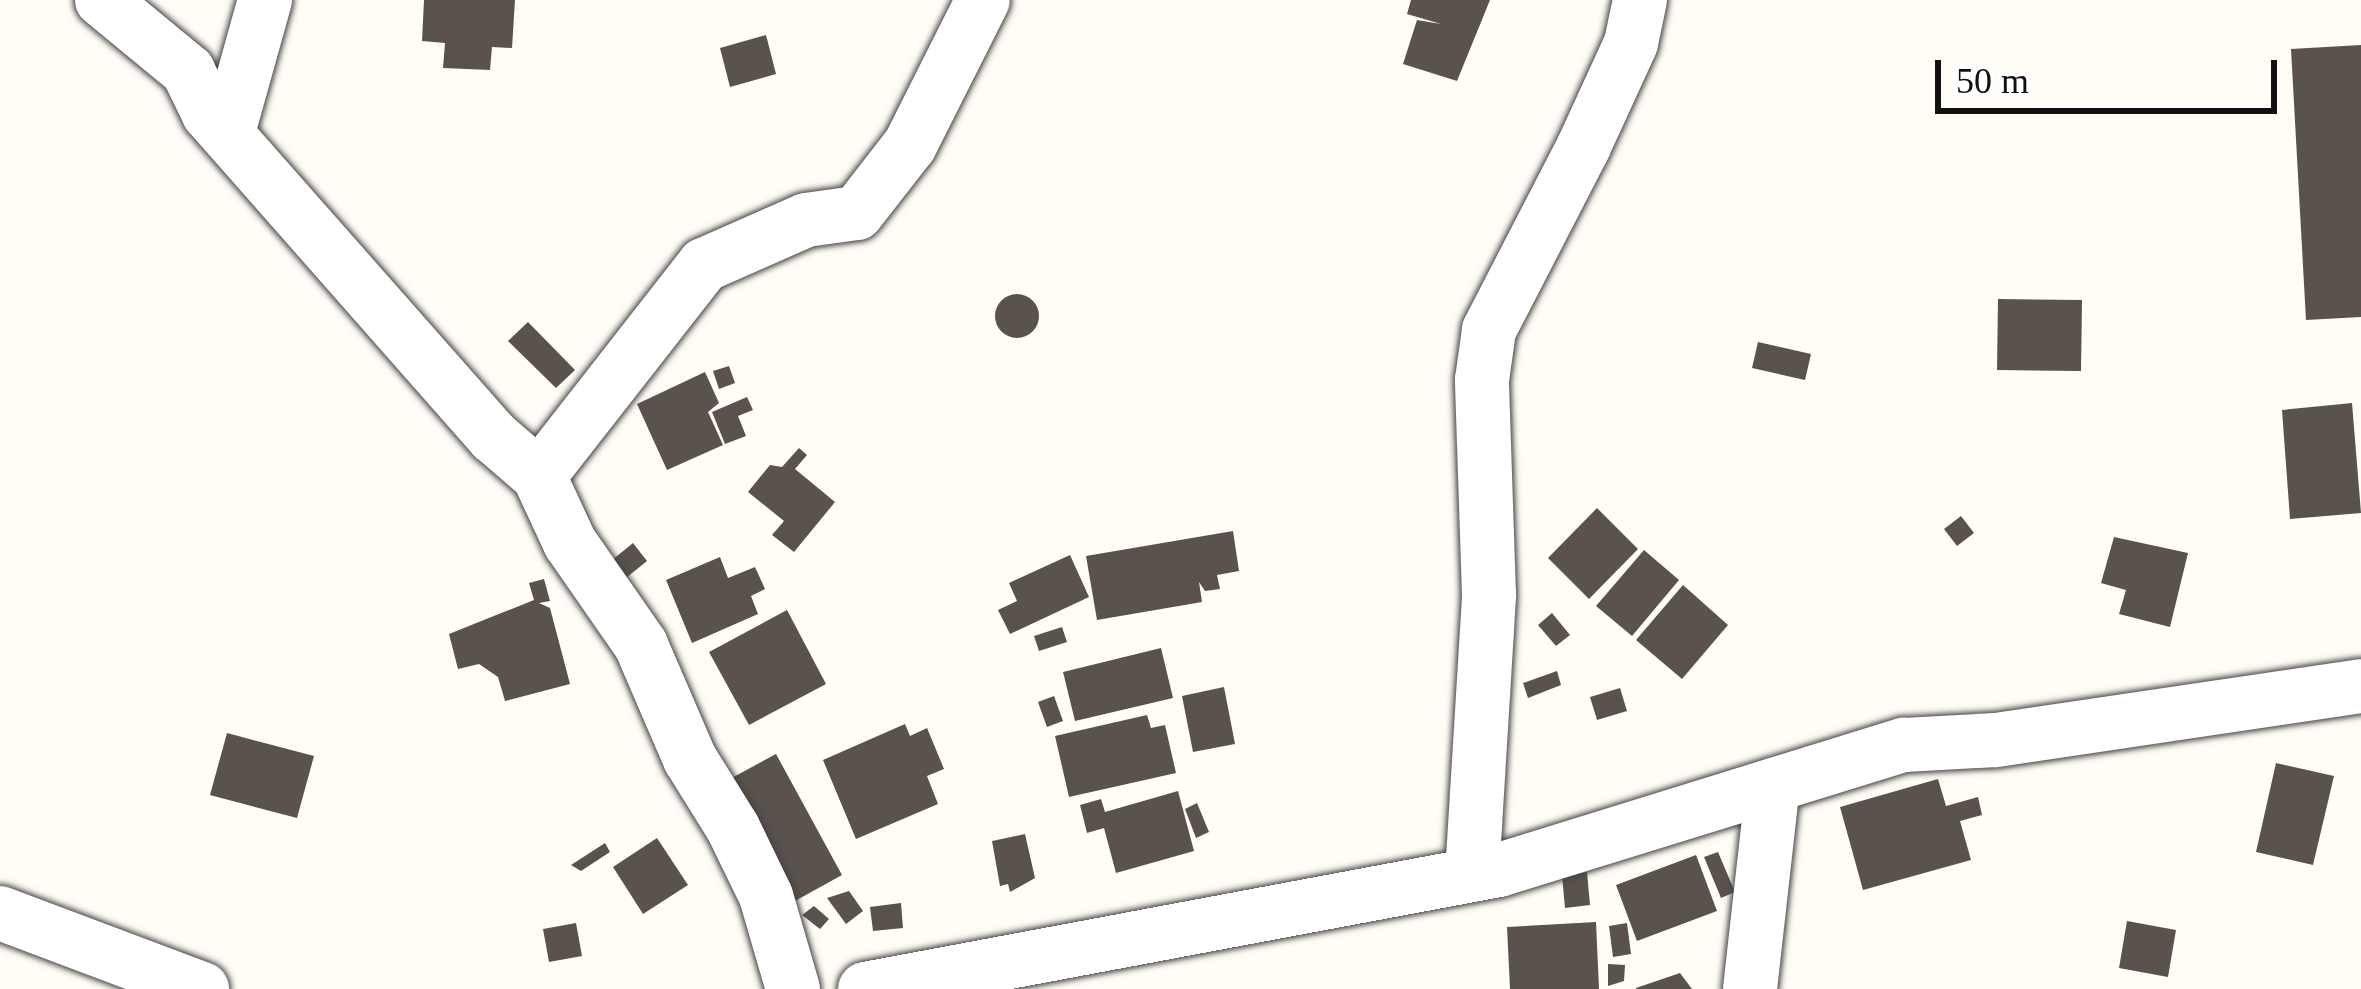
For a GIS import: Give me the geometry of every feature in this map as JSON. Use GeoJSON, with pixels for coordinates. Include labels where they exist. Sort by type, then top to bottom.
{"type":"FeatureCollection","features":[{"type":"Feature","properties":{"kind":"street"},"geometry":{"type":"LineString","coordinates":[[102,0],[188,71],[209,114],[229,129],[494,437],[539,476],[571,543],[641,645],[690,759],[733,828],[766,896],[793,989]]}},
{"type":"Feature","properties":{"kind":"street"},"geometry":{"type":"LineString","coordinates":[[229,129],[266,0]]}},
{"type":"Feature","properties":{"kind":"street"},"geometry":{"type":"LineString","coordinates":[[539,476],[704,265],[806,220],[857,213],[910,145],[983,0]]}},
{"type":"Feature","properties":{"kind":"street"},"geometry":{"type":"LineString","coordinates":[[1472,875],[1489,595],[1482,380],[1489,330],[1574,168],[1631,43],[1640,0]]}},
{"type":"Feature","properties":{"kind":"street"},"geometry":{"type":"LineString","coordinates":[[865,989],[1472,875],[1904,745],[1996,740],[2361,686]]}},
{"type":"Feature","properties":{"kind":"street"},"geometry":{"type":"LineString","coordinates":[[1750,989],[1773,785]]}},
{"type":"Feature","properties":{"kind":"street"},"geometry":{"type":"LineString","coordinates":[[0,914],[202,989]]}},
{"type":"Feature","properties":{"kind":"building"},"geometry":{"type":"Polygon","coordinates":[[[424,0],[515,0],[512,48],[492,47],[490,70],[443,68],[445,43],[422,41],[424,0]]]}},
{"type":"Feature","properties":{"kind":"building"},"geometry":{"type":"Polygon","coordinates":[[[1411,0],[1490,0],[1457,81],[1403,64],[1417,20],[1441,24],[1407,14],[1411,0]]]}},
{"type":"Feature","properties":{"kind":"building"},"geometry":{"type":"Polygon","coordinates":[[[766,35],[776,74],[730,87],[720,48],[766,35]]]}},
{"type":"Feature","properties":{"kind":"building"},"geometry":{"type":"Polygon","coordinates":[[[2361,45],[2361,317],[2306,320],[2291,49],[2361,45]]]}},
{"type":"Feature","properties":{"kind":"building"},"geometry":{"type":"Polygon","coordinates":[[[1017,294],[1032,301],[1039,316],[1032,331],[1017,338],[1002,331],[995,316],[1002,301],[1017,294]]]}},
{"type":"Feature","properties":{"kind":"building"},"geometry":{"type":"Polygon","coordinates":[[[1998,299],[2082,300],[2081,371],[1997,370],[1998,299]]]}},
{"type":"Feature","properties":{"kind":"building"},"geometry":{"type":"Polygon","coordinates":[[[528,322],[575,370],[556,388],[508,341],[528,322]]]}},
{"type":"Feature","properties":{"kind":"building"},"geometry":{"type":"Polygon","coordinates":[[[1758,342],[1811,354],[1805,380],[1752,368],[1758,342]]]}},
{"type":"Feature","properties":{"kind":"building"},"geometry":{"type":"Polygon","coordinates":[[[729,366],[735,383],[719,389],[713,371],[729,366]]]}},
{"type":"Feature","properties":{"kind":"building"},"geometry":{"type":"Polygon","coordinates":[[[705,372],[719,403],[708,412],[723,445],[667,470],[637,404],[705,372]]]}},
{"type":"Feature","properties":{"kind":"building"},"geometry":{"type":"Polygon","coordinates":[[[747,397],[753,410],[738,416],[746,436],[725,444],[712,412],[747,397]]]}},
{"type":"Feature","properties":{"kind":"building"},"geometry":{"type":"Polygon","coordinates":[[[2352,403],[2361,513],[2290,519],[2282,410],[2352,403]]]}},
{"type":"Feature","properties":{"kind":"building"},"geometry":{"type":"Polygon","coordinates":[[[799,448],[807,455],[795,469],[835,502],[794,552],[772,535],[784,521],[748,492],[770,465],[782,467],[799,448]]]}},
{"type":"Feature","properties":{"kind":"building"},"geometry":{"type":"Polygon","coordinates":[[[1597,508],[1638,549],[1589,599],[1548,558],[1597,508]]]}},
{"type":"Feature","properties":{"kind":"building"},"geometry":{"type":"Polygon","coordinates":[[[1961,516],[1974,533],[1957,546],[1944,529],[1961,516]]]}},
{"type":"Feature","properties":{"kind":"building"},"geometry":{"type":"Polygon","coordinates":[[[1233,531],[1239,571],[1217,575],[1220,589],[1205,591],[1199,582],[1202,602],[1097,620],[1086,556],[1233,531]]]}},
{"type":"Feature","properties":{"kind":"building"},"geometry":{"type":"Polygon","coordinates":[[[2114,537],[2188,553],[2170,627],[2119,614],[2126,590],[2101,583],[2114,537]]]}},
{"type":"Feature","properties":{"kind":"building"},"geometry":{"type":"Polygon","coordinates":[[[633,543],[647,561],[621,582],[606,565],[633,543]]]}},
{"type":"Feature","properties":{"kind":"building"},"geometry":{"type":"Polygon","coordinates":[[[1644,550],[1679,580],[1632,636],[1596,606],[1644,550]]]}},
{"type":"Feature","properties":{"kind":"building"},"geometry":{"type":"Polygon","coordinates":[[[1070,555],[1089,597],[1010,634],[998,610],[1017,601],[1009,583],[1070,555]]]}},
{"type":"Feature","properties":{"kind":"building"},"geometry":{"type":"Polygon","coordinates":[[[720,557],[728,578],[755,567],[765,589],[751,596],[758,614],[692,643],[666,580],[720,557]]]}},
{"type":"Feature","properties":{"kind":"building"},"geometry":{"type":"Polygon","coordinates":[[[544,579],[550,601],[539,603],[550,608],[570,684],[505,701],[498,677],[479,664],[458,669],[449,634],[534,600],[529,583],[544,579]]]}},
{"type":"Feature","properties":{"kind":"building"},"geometry":{"type":"Polygon","coordinates":[[[1683,585],[1728,625],[1682,679],[1636,640],[1683,585]]]}},
{"type":"Feature","properties":{"kind":"building"},"geometry":{"type":"Polygon","coordinates":[[[787,610],[826,684],[749,725],[709,652],[787,610]]]}},
{"type":"Feature","properties":{"kind":"building"},"geometry":{"type":"Polygon","coordinates":[[[1552,613],[1570,635],[1556,646],[1538,625],[1552,613]]]}},
{"type":"Feature","properties":{"kind":"building"},"geometry":{"type":"Polygon","coordinates":[[[1062,627],[1067,642],[1039,651],[1034,636],[1062,627]]]}},
{"type":"Feature","properties":{"kind":"building"},"geometry":{"type":"Polygon","coordinates":[[[1161,648],[1173,698],[1075,721],[1063,672],[1161,648]]]}},
{"type":"Feature","properties":{"kind":"building"},"geometry":{"type":"Polygon","coordinates":[[[1557,671],[1561,685],[1528,698],[1523,683],[1557,671]]]}},
{"type":"Feature","properties":{"kind":"building"},"geometry":{"type":"Polygon","coordinates":[[[1224,687],[1235,744],[1193,752],[1182,696],[1224,687]]]}},
{"type":"Feature","properties":{"kind":"building"},"geometry":{"type":"Polygon","coordinates":[[[1620,688],[1627,711],[1597,720],[1590,697],[1620,688]]]}},
{"type":"Feature","properties":{"kind":"building"},"geometry":{"type":"Polygon","coordinates":[[[1054,696],[1063,721],[1047,727],[1038,702],[1054,696]]]}},
{"type":"Feature","properties":{"kind":"building"},"geometry":{"type":"Polygon","coordinates":[[[1147,715],[1151,728],[1165,725],[1176,773],[1069,797],[1055,736],[1147,715]]]}},
{"type":"Feature","properties":{"kind":"building"},"geometry":{"type":"Polygon","coordinates":[[[905,724],[910,736],[927,728],[944,769],[927,776],[938,804],[856,839],[823,760],[905,724]]]}},
{"type":"Feature","properties":{"kind":"building"},"geometry":{"type":"Polygon","coordinates":[[[227,733],[314,756],[297,818],[210,795],[227,733]]]}},
{"type":"Feature","properties":{"kind":"building"},"geometry":{"type":"Polygon","coordinates":[[[776,754],[842,875],[795,901],[728,780],[776,754]]]}},
{"type":"Feature","properties":{"kind":"building"},"geometry":{"type":"Polygon","coordinates":[[[2276,763],[2334,776],[2313,865],[2256,852],[2276,763]]]}},
{"type":"Feature","properties":{"kind":"building"},"geometry":{"type":"Polygon","coordinates":[[[1938,779],[1946,806],[1978,797],[1982,815],[1960,821],[1971,860],[1863,890],[1840,807],[1938,779]]]}},
{"type":"Feature","properties":{"kind":"building"},"geometry":{"type":"Polygon","coordinates":[[[1178,791],[1194,851],[1116,873],[1104,828],[1087,833],[1080,805],[1101,799],[1105,812],[1178,791]]]}},
{"type":"Feature","properties":{"kind":"building"},"geometry":{"type":"Polygon","coordinates":[[[1197,803],[1209,832],[1196,838],[1185,809],[1197,803]]]}},
{"type":"Feature","properties":{"kind":"building"},"geometry":{"type":"Polygon","coordinates":[[[1025,834],[1035,878],[1010,892],[1008,884],[1000,886],[992,841],[1025,834]]]}},
{"type":"Feature","properties":{"kind":"building"},"geometry":{"type":"Polygon","coordinates":[[[657,838],[688,885],[643,914],[613,867],[657,838]]]}},
{"type":"Feature","properties":{"kind":"building"},"geometry":{"type":"Polygon","coordinates":[[[605,843],[610,852],[581,871],[571,865],[605,843]]]}},
{"type":"Feature","properties":{"kind":"building"},"geometry":{"type":"Polygon","coordinates":[[[1718,852],[1735,892],[1721,898],[1704,857],[1718,852]]]}},
{"type":"Feature","properties":{"kind":"building"},"geometry":{"type":"Polygon","coordinates":[[[1696,855],[1717,911],[1637,941],[1616,885],[1696,855]]]}},
{"type":"Feature","properties":{"kind":"building"},"geometry":{"type":"Polygon","coordinates":[[[1587,872],[1590,905],[1565,908],[1562,875],[1587,872]]]}},
{"type":"Feature","properties":{"kind":"building"},"geometry":{"type":"Polygon","coordinates":[[[849,891],[863,911],[846,924],[827,898],[849,891]]]}},
{"type":"Feature","properties":{"kind":"building"},"geometry":{"type":"Polygon","coordinates":[[[901,903],[903,928],[873,931],[870,907],[901,903]]]}},
{"type":"Feature","properties":{"kind":"building"},"geometry":{"type":"Polygon","coordinates":[[[814,906],[829,919],[820,929],[802,915],[814,906]]]}},
{"type":"Feature","properties":{"kind":"building"},"geometry":{"type":"Polygon","coordinates":[[[2127,921],[2176,930],[2168,977],[2119,968],[2127,921]]]}},
{"type":"Feature","properties":{"kind":"building"},"geometry":{"type":"Polygon","coordinates":[[[1596,922],[1599,989],[1510,989],[1507,927],[1596,922]]]}},
{"type":"Feature","properties":{"kind":"building"},"geometry":{"type":"Polygon","coordinates":[[[576,923],[582,956],[549,962],[543,929],[576,923]]]}},
{"type":"Feature","properties":{"kind":"building"},"geometry":{"type":"Polygon","coordinates":[[[1627,923],[1631,954],[1613,957],[1609,926],[1627,923]]]}},
{"type":"Feature","properties":{"kind":"building"},"geometry":{"type":"Polygon","coordinates":[[[1608,964],[1625,965],[1624,981],[1608,986],[1608,964]]]}},
{"type":"Feature","properties":{"kind":"building"},"geometry":{"type":"Polygon","coordinates":[[[1680,973],[1692,989],[1636,989],[1636,988],[1680,973]]]}}]}
